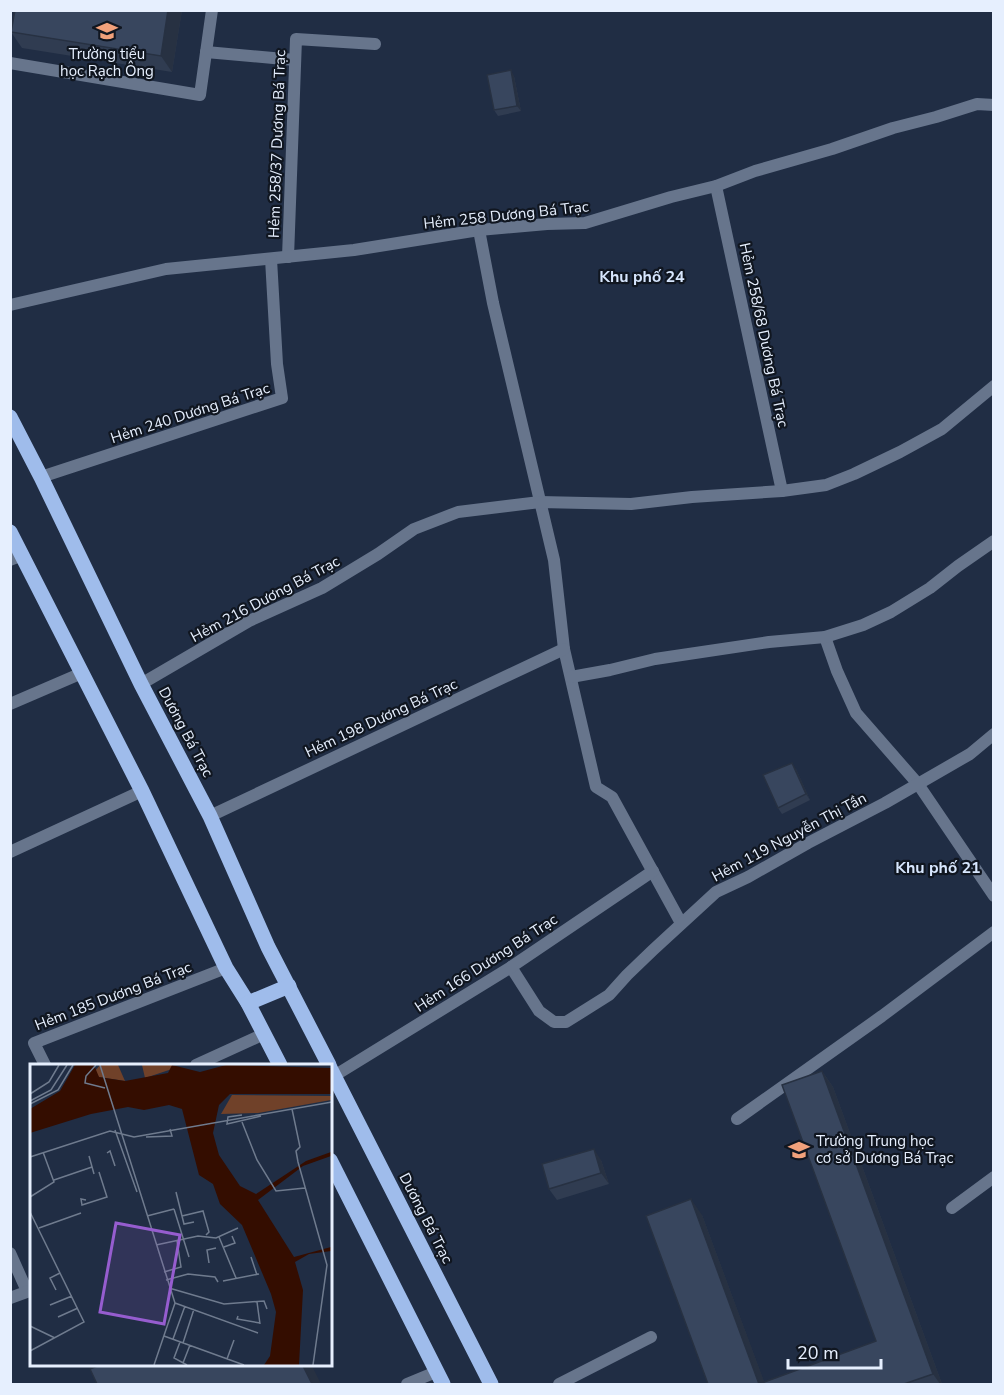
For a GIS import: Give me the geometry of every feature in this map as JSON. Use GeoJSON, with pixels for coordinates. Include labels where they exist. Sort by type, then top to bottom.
{"type":"FeatureCollection","features":[{"type":"Feature","properties":{"kind":"main road","name":"Dương Bá Trạc"},"geometry":{"type":"LineString","coordinates":[[10,417],[42,477],[141,684],[210,816],[268,947],[328,1064]]}},
{"type":"Feature","properties":{"kind":"main road"},"geometry":{"type":"LineString","coordinates":[[10,532],[17,557],[82,672],[142,791],[226,968],[248,1003],[279,1064]]}},
{"type":"Feature","properties":{"kind":"main road"},"geometry":{"type":"LineString","coordinates":[[248,1003],[289,986]]}},
{"type":"Feature","properties":{"kind":"main road","name":"Dương Bá Trạc"},"geometry":{"type":"LineString","coordinates":[[332,1071],[491,1384]]}},
{"type":"Feature","properties":{"kind":"main road"},"geometry":{"type":"LineString","coordinates":[[332,1167],[440,1378]]}},
{"type":"Feature","properties":{"kind":"street"},"geometry":{"type":"LineString","coordinates":[[10,63],[200,95],[212,10]]}},
{"type":"Feature","properties":{"kind":"street","name":"Hẻm 258/37 Dương Bá Trạc"},"geometry":{"type":"LineString","coordinates":[[288,257],[296,39],[375,44]]}},
{"type":"Feature","properties":{"kind":"street"},"geometry":{"type":"LineString","coordinates":[[206,52],[295,60]]}},
{"type":"Feature","properties":{"kind":"street","name":"Hẻm 258 Dương Bá Trạc"},"geometry":{"type":"LineString","coordinates":[[10,305],[166,269],[354,250],[479,230],[585,223],[716,186],[755,171],[893,128],[977,104],[993,105]]}},
{"type":"Feature","properties":{"kind":"street","name":"Hẻm 258/68 Dương Bá Trạc"},"geometry":{"type":"LineString","coordinates":[[716,186],[782,491]]}},
{"type":"Feature","properties":{"kind":"street"},"geometry":{"type":"LineString","coordinates":[[479,230],[493,303],[554,560],[564,649],[596,786],[612,797],[681,923]]}},
{"type":"Feature","properties":{"kind":"street","name":"Hẻm 240 Dương Bá Trạc"},"geometry":{"type":"LineString","coordinates":[[42,477],[282,398],[277,364],[270,259]]}},
{"type":"Feature","properties":{"kind":"street","name":"Hẻm 216 Dương Bá Trạc"},"geometry":{"type":"LineString","coordinates":[[141,684],[249,621],[322,588],[414,530],[458,512],[540,502],[631,504],[782,491],[826,484],[854,474],[942,429],[993,386]]}},
{"type":"Feature","properties":{"kind":"street"},"geometry":{"type":"LineString","coordinates":[[571,677],[654,659],[769,642],[825,637],[863,625],[891,612],[930,588],[993,541]]}},
{"type":"Feature","properties":{"kind":"street"},"geometry":{"type":"LineString","coordinates":[[825,637],[856,712],[918,784],[993,896]]}},
{"type":"Feature","properties":{"kind":"street","name":"Hẻm 198 Dương Bá Trạc"},"geometry":{"type":"LineString","coordinates":[[210,816],[564,649]]}},
{"type":"Feature","properties":{"kind":"street"},"geometry":{"type":"LineString","coordinates":[[10,704],[82,672]]}},
{"type":"Feature","properties":{"kind":"street","name":"Hẻm 119 Nguyễn Thị Tần"},"geometry":{"type":"LineString","coordinates":[[511,967],[539,1011],[554,1022],[566,1022],[609,995],[681,923],[716,892],[885,803],[970,753],[993,734]]}},
{"type":"Feature","properties":{"kind":"street"},"geometry":{"type":"LineString","coordinates":[[10,852],[142,791]]}},
{"type":"Feature","properties":{"kind":"street","name":"Hẻm 166 Dương Bá Trạc"},"geometry":{"type":"LineString","coordinates":[[332,1068],[511,967],[653,871]]}},
{"type":"Feature","properties":{"kind":"street"},"geometry":{"type":"LineString","coordinates":[[737,1119],[882,1016],[993,932]]}},
{"type":"Feature","properties":{"kind":"street","name":"Hẻm 185 Dương Bá Trạc"},"geometry":{"type":"LineString","coordinates":[[44,1064],[34,1043],[226,968]]}},
{"type":"Feature","properties":{"kind":"street"},"geometry":{"type":"LineString","coordinates":[[198,1064],[264,1034]]}},
{"type":"Feature","properties":{"kind":"street"},"geometry":{"type":"LineString","coordinates":[[952,1208],[993,1177]]}},
{"type":"Feature","properties":{"kind":"street"},"geometry":{"type":"LineString","coordinates":[[10,1253],[29,1291],[10,1299]]}},
{"type":"Feature","properties":{"kind":"street"},"geometry":{"type":"LineString","coordinates":[[559,1384],[651,1337]]}},
{"type":"Feature","properties":{"kind":"street"},"geometry":{"type":"LineString","coordinates":[[407,1384],[440,1378]]}},
{"type":"Feature","properties":{"kind":"building"},"geometry":{"type":"Polygon","coordinates":[[[15,10],[168,10],[161,56],[11,32],[15,10]]]}},
{"type":"Feature","properties":{"kind":"building"},"geometry":{"type":"Polygon","coordinates":[[[511,70],[517,106],[494,110],[487,75],[511,70]]]}},
{"type":"Feature","properties":{"kind":"building"},"geometry":{"type":"Polygon","coordinates":[[[792,763],[806,794],[778,808],[763,775],[792,763]]]}},
{"type":"Feature","properties":{"kind":"building"},"geometry":{"type":"Polygon","coordinates":[[[822,1071],[933,1374],[904,1384],[759,1384],[876,1341],[782,1085],[822,1071]]]}},
{"type":"Feature","properties":{"kind":"building"},"geometry":{"type":"Polygon","coordinates":[[[594,1149],[601,1173],[549,1189],[542,1164],[594,1149]]]}},
{"type":"Feature","properties":{"kind":"building"},"geometry":{"type":"Polygon","coordinates":[[[691,1199],[759,1384],[708,1384],[646,1216],[691,1199]]]}},
{"type":"Feature","properties":{"kind":"building"},"geometry":{"type":"Polygon","coordinates":[[[100,1365],[302,1365],[312,1384],[97,1384],[90,1369],[100,1365]]]}},
{"type":"Feature","properties":{"kind":"place","name":"Trường tiểu học Rạch Ông"},"geometry":{"type":"Point","coordinates":[107,31]}},
{"type":"Feature","properties":{"kind":"place","name":"Trường Trung học cơ sở Dương Bá Trạc"},"geometry":{"type":"Point","coordinates":[799,1150]}},
{"type":"Feature","properties":{"kind":"district","name":"Khu phố 24"},"geometry":{"type":"Point","coordinates":[642,277]}},
{"type":"Feature","properties":{"kind":"district","name":"Khu phố 21"},"geometry":{"type":"Point","coordinates":[938,868]}}]}
